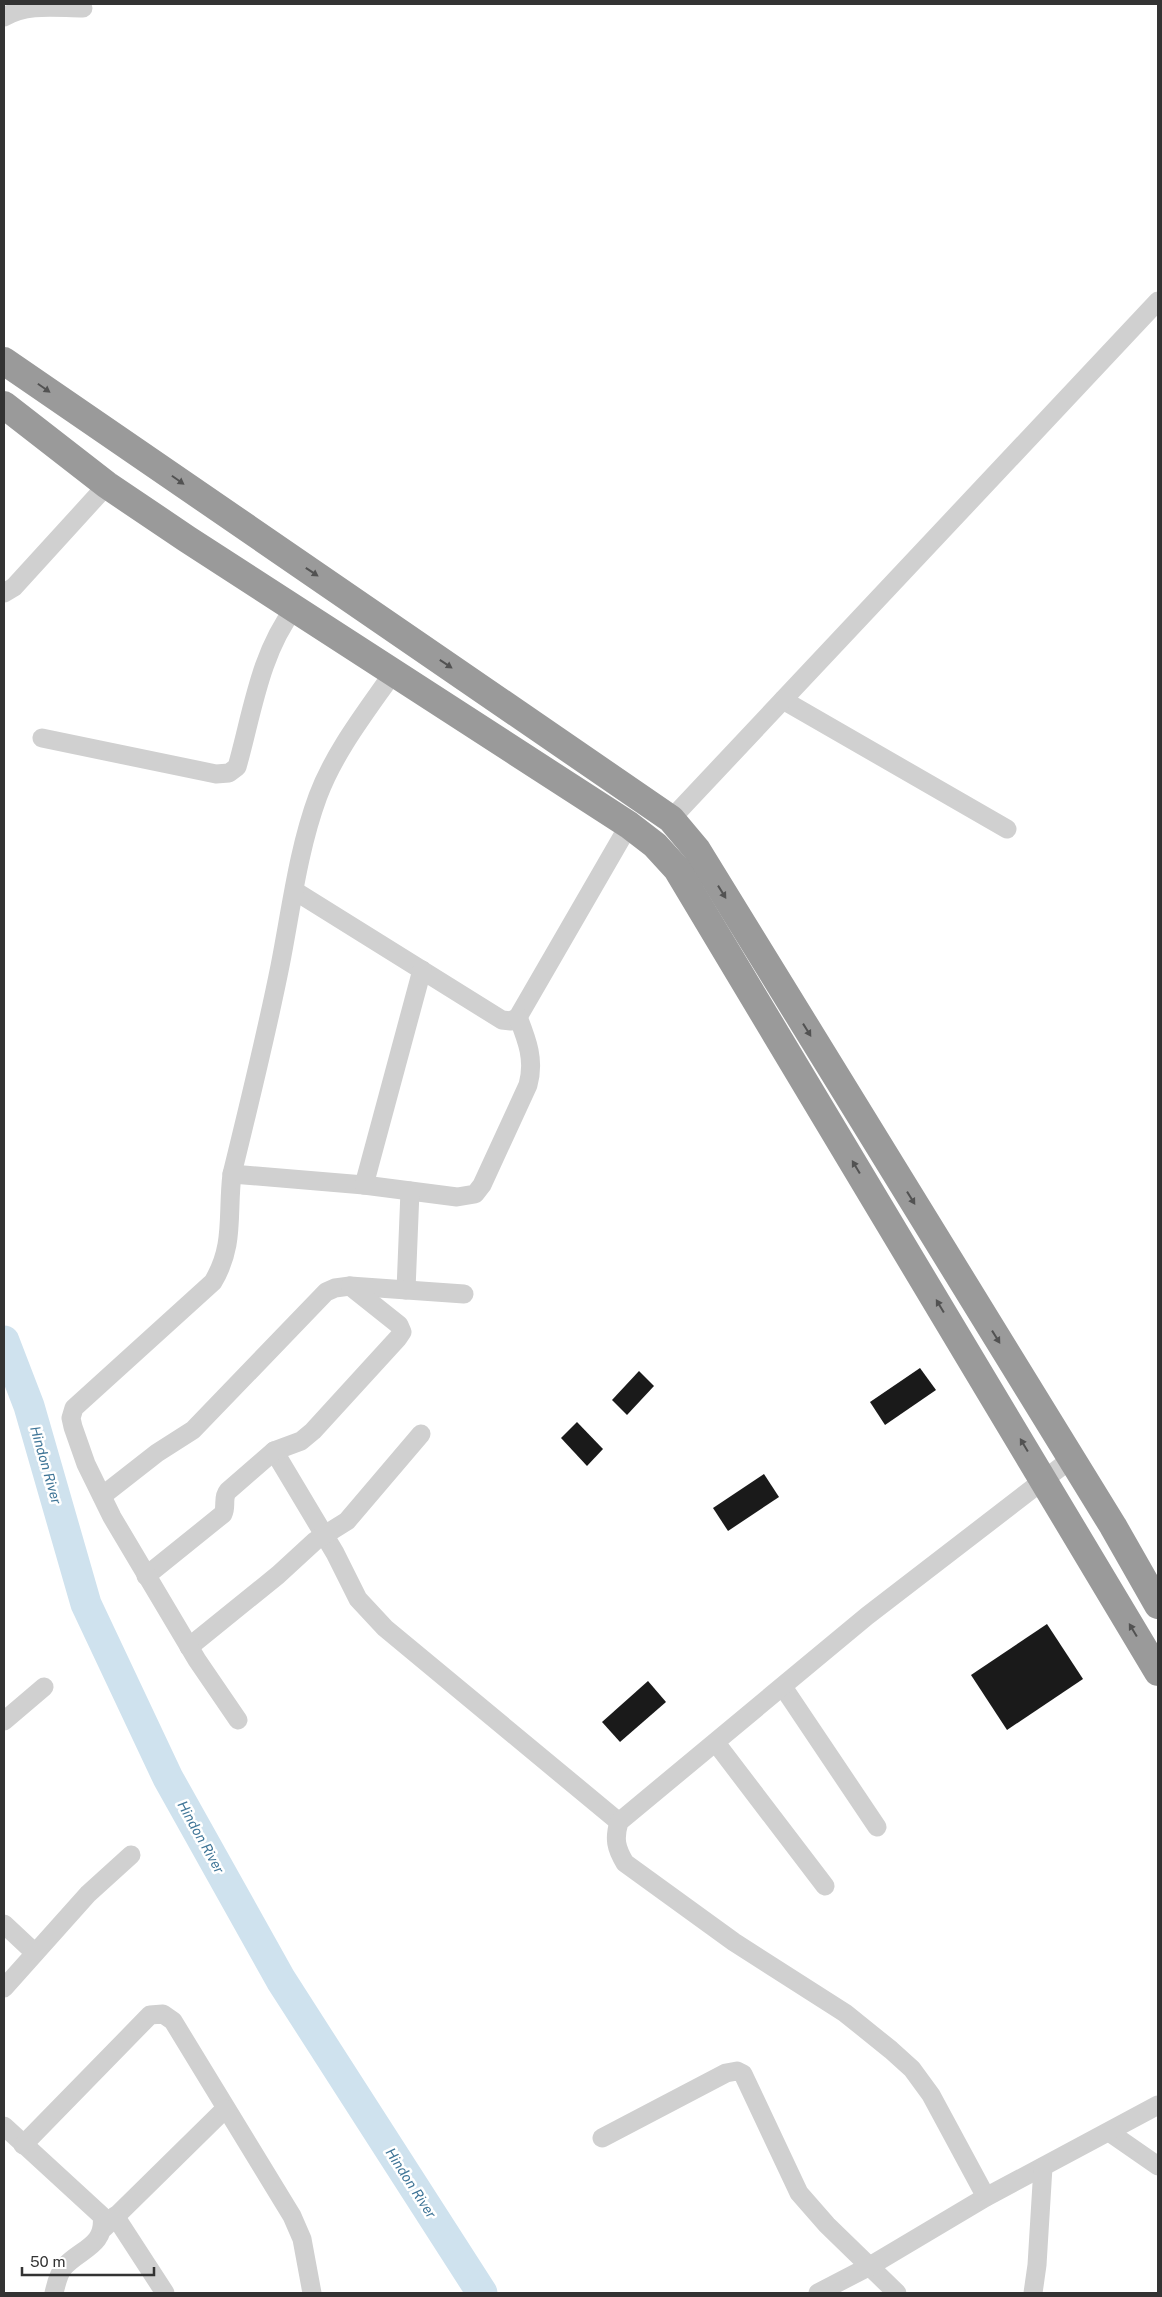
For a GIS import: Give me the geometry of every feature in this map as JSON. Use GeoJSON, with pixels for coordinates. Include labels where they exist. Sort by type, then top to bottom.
{"type":"FeatureCollection","features":[{"type":"Feature","properties":{"kind":"highway"},"geometry":{"type":"LineString","coordinates":[[4,361],[671,819],[697,850],[1071,1459],[1158,1605]]}},
{"type":"Feature","properties":{"kind":"highway"},"geometry":{"type":"LineString","coordinates":[[4,405],[107,485],[294,609],[629,826],[655,846],[677,869],[1158,1672]]}},
{"type":"Feature","properties":{"kind":"street"},"geometry":{"type":"LineString","coordinates":[[4,17],[14,11],[32,8],[83,8]]}},
{"type":"Feature","properties":{"kind":"street"},"geometry":{"type":"LineString","coordinates":[[671,819],[1158,301]]}},
{"type":"Feature","properties":{"kind":"street"},"geometry":{"type":"LineString","coordinates":[[4,593],[14,587],[107,485]]}},
{"type":"Feature","properties":{"kind":"street"},"geometry":{"type":"LineString","coordinates":[[42,738],[216,774],[229,773],[237,767],[271,646],[280,626],[294,609]]}},
{"type":"Feature","properties":{"kind":"street"},"geometry":{"type":"LineString","coordinates":[[238,1720],[189,1647],[146,1576],[86,1464],[71,1418],[74,1408],[212,1282],[223,1265],[228,1248],[229,1198],[232,1174],[270,1015],[306,835],[318,796],[346,740],[393,673]]}},
{"type":"Feature","properties":{"kind":"street"},"geometry":{"type":"LineString","coordinates":[[783,700],[1007,829]]}},
{"type":"Feature","properties":{"kind":"street"},"geometry":{"type":"LineString","coordinates":[[295,891],[502,1020],[511,1020],[518,1017],[629,826]]}},
{"type":"Feature","properties":{"kind":"street"},"geometry":{"type":"LineString","coordinates":[[364,1185],[422,970]]}},
{"type":"Feature","properties":{"kind":"street"},"geometry":{"type":"LineString","coordinates":[[232,1174],[364,1185],[466,1197],[475,1194],[482,1185],[528,1085],[532,1071],[528,1045],[518,1017]]}},
{"type":"Feature","properties":{"kind":"street"},"geometry":{"type":"LineString","coordinates":[[406,1290],[410,1190]]}},
{"type":"Feature","properties":{"kind":"street"},"geometry":{"type":"LineString","coordinates":[[102,1496],[157,1453],[193,1430],[326,1292],[335,1288],[350,1286],[464,1294]]}},
{"type":"Feature","properties":{"kind":"street"},"geometry":{"type":"LineString","coordinates":[[146,1576],[223,1514],[225,1494],[274,1451],[301,1441],[313,1431],[398,1338],[402,1332],[399,1325],[350,1286]]}},
{"type":"Feature","properties":{"kind":"street"},"geometry":{"type":"LineString","coordinates":[[189,1647],[324,1535],[347,1521],[421,1434]]}},
{"type":"Feature","properties":{"kind":"street"},"geometry":{"type":"LineString","coordinates":[[274,1451],[324,1535],[358,1600],[385,1628],[619,1822]]}},
{"type":"Feature","properties":{"kind":"street"},"geometry":{"type":"LineString","coordinates":[[986,2197],[931,2095],[912,2069],[845,2013],[734,1942],[625,1863],[616,1847],[615,1835],[619,1822],[867,1616],[1071,1459]]}},
{"type":"Feature","properties":{"kind":"street"},"geometry":{"type":"LineString","coordinates":[[783,1687],[877,1827]]}},
{"type":"Feature","properties":{"kind":"street"},"geometry":{"type":"LineString","coordinates":[[4,1721],[44,1688]]}},
{"type":"Feature","properties":{"kind":"street"},"geometry":{"type":"LineString","coordinates":[[716,1743],[825,1886]]}},
{"type":"Feature","properties":{"kind":"street"},"geometry":{"type":"LineString","coordinates":[[4,1988],[88,1894],[131,1855]]}},
{"type":"Feature","properties":{"kind":"street"},"geometry":{"type":"LineString","coordinates":[[4,1924],[35,1953]]}},
{"type":"Feature","properties":{"kind":"street"},"geometry":{"type":"LineString","coordinates":[[23,2145],[150,2015],[163,2014],[173,2021],[292,2216],[302,2239],[312,2293]]}},
{"type":"Feature","properties":{"kind":"street"},"geometry":{"type":"LineString","coordinates":[[602,2138],[726,2073],[737,2071],[748,2081],[799,2193],[827,2225],[897,2293]]}},
{"type":"Feature","properties":{"kind":"street"},"geometry":{"type":"LineString","coordinates":[[818,2293],[870,2266],[986,2197],[1158,2106]]}},
{"type":"Feature","properties":{"kind":"street"},"geometry":{"type":"LineString","coordinates":[[54,2293],[63,2268],[95,2242],[110,2222],[225,2109]]}},
{"type":"Feature","properties":{"kind":"street"},"geometry":{"type":"LineString","coordinates":[[4,2126],[110,2222],[165,2293]]}},
{"type":"Feature","properties":{"kind":"street"},"geometry":{"type":"LineString","coordinates":[[1110,2132],[1158,2166]]}},
{"type":"Feature","properties":{"kind":"street"},"geometry":{"type":"LineString","coordinates":[[1032,2293],[1037,2265],[1043,2167]]}},
{"type":"Feature","properties":{"kind":"building"},"geometry":{"type":"Polygon","coordinates":[[[920,1368],[936,1390],[885,1425],[870,1402],[920,1368]]]}},
{"type":"Feature","properties":{"kind":"building"},"geometry":{"type":"Polygon","coordinates":[[[639,1371],[654,1386],[627,1415],[612,1400],[639,1371]]]}},
{"type":"Feature","properties":{"kind":"building"},"geometry":{"type":"Polygon","coordinates":[[[577,1422],[603,1449],[587,1466],[561,1438],[577,1422]]]}},
{"type":"Feature","properties":{"kind":"building"},"geometry":{"type":"Polygon","coordinates":[[[764,1474],[779,1497],[728,1531],[713,1508],[764,1474]]]}},
{"type":"Feature","properties":{"kind":"building"},"geometry":{"type":"Polygon","coordinates":[[[1047,1624],[1083,1679],[1007,1730],[971,1675],[1047,1624]]]}},
{"type":"Feature","properties":{"kind":"building"},"geometry":{"type":"Polygon","coordinates":[[[648,1681],[666,1702],[620,1742],[602,1722],[648,1681]]]}},
{"type":"Feature","properties":{"kind":"waterway","name":"Hindon River"},"geometry":{"type":"LineString","coordinates":[[4,1341],[29,1406],[86,1604],[168,1778],[281,1980],[482,2293]]}}]}
